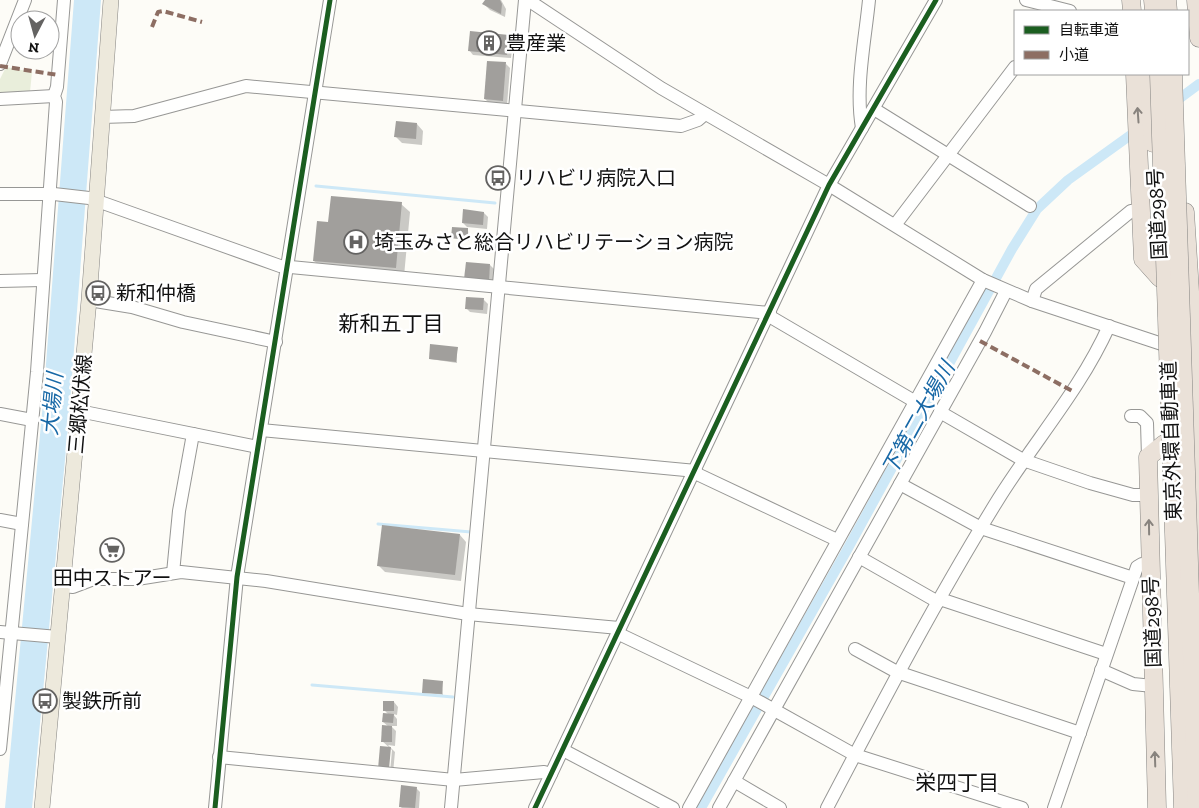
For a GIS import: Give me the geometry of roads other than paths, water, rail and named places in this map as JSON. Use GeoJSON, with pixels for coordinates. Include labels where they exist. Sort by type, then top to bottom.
{"type":"FeatureCollection","features":[{"type":"Feature","properties":{"kind":"highway"},"geometry":{"type":"LineString","coordinates":[[1196,0],[1199,38]]}},
{"type":"Feature","properties":{"kind":"highway","name":"東京外環自動車道"},"geometry":{"type":"LineString","coordinates":[[1158,75],[1183,808]]}},
{"type":"Feature","properties":{"kind":"highway","name":"東京外環自動車道"},"geometry":{"type":"LineString","coordinates":[[1173,75],[1196,808]]}},
{"type":"Feature","properties":{"kind":"highway","name":"国道298号"},"geometry":{"type":"LineString","coordinates":[[1179,75],[1194,259],[1199,590]]}},
{"type":"Feature","properties":{"kind":"highway"},"geometry":{"type":"LineString","coordinates":[[1140,76],[1143,259],[1160,278]]}},
{"type":"Feature","properties":{"kind":"highway","name":"国道298号"},"geometry":{"type":"LineString","coordinates":[[1140,76],[1152,130],[1160,278],[1175,808]]}},
{"type":"Feature","properties":{"kind":"highway"},"geometry":{"type":"LineString","coordinates":[[1148,457],[1164,444]]}},
{"type":"Feature","properties":{"kind":"highway","name":"国道298号"},"geometry":{"type":"LineString","coordinates":[[1148,457],[1157,808]]}},
{"type":"Feature","properties":{"kind":"main road","name":"三郷松伏線"},"geometry":{"type":"LineString","coordinates":[[42,808],[53,636],[62,586],[80,411],[89,300],[93,199],[102,117],[111,0]]}},
{"type":"Feature","properties":{"kind":"street"},"geometry":{"type":"LineString","coordinates":[[0,64],[25,0]]}},
{"type":"Feature","properties":{"kind":"street"},"geometry":{"type":"LineString","coordinates":[[0,749],[8,632],[22,524],[42,280],[52,194],[56,102],[54,96],[57,87],[64,0]]}},
{"type":"Feature","properties":{"kind":"street"},"geometry":{"type":"LineString","coordinates":[[215,808],[237,577],[330,0]]}},
{"type":"Feature","properties":{"kind":"street"},"geometry":{"type":"LineString","coordinates":[[451,808],[497,286],[526,0],[661,88],[829,185],[983,280],[1006,291],[1196,356]]}},
{"type":"Feature","properties":{"kind":"street"},"geometry":{"type":"LineString","coordinates":[[862,128],[859,111],[869,0]]}},
{"type":"Feature","properties":{"kind":"street"},"geometry":{"type":"LineString","coordinates":[[535,808],[829,185],[936,0]]}},
{"type":"Feature","properties":{"kind":"street"},"geometry":{"type":"LineString","coordinates":[[1026,0],[1064,8]]}},
{"type":"Feature","properties":{"kind":"street"},"geometry":{"type":"LineString","coordinates":[[895,225],[1014,68]]}},
{"type":"Feature","properties":{"kind":"street"},"geometry":{"type":"LineString","coordinates":[[102,117],[134,116],[246,86],[681,126],[698,120],[705,114]]}},
{"type":"Feature","properties":{"kind":"street"},"geometry":{"type":"LineString","coordinates":[[0,98],[54,96]]}},
{"type":"Feature","properties":{"kind":"street"},"geometry":{"type":"LineString","coordinates":[[874,109],[1030,206]]}},
{"type":"Feature","properties":{"kind":"street"},"geometry":{"type":"LineString","coordinates":[[0,194],[52,194],[93,199],[280,266],[769,314],[914,401]]}},
{"type":"Feature","properties":{"kind":"street"},"geometry":{"type":"LineString","coordinates":[[1032,300],[1036,289],[1131,211],[1141,210]]}},
{"type":"Feature","properties":{"kind":"street"},"geometry":{"type":"LineString","coordinates":[[0,281],[42,280]]}},
{"type":"Feature","properties":{"kind":"street"},"geometry":{"type":"LineString","coordinates":[[689,808],[983,280]]}},
{"type":"Feature","properties":{"kind":"street"},"geometry":{"type":"LineString","coordinates":[[719,808],[1006,291]]}},
{"type":"Feature","properties":{"kind":"street"},"geometry":{"type":"LineString","coordinates":[[89,300],[132,307],[190,324],[276,342]]}},
{"type":"Feature","properties":{"kind":"street"},"geometry":{"type":"LineString","coordinates":[[827,808],[897,672],[981,528],[1023,460],[1074,392],[1109,326]]}},
{"type":"Feature","properties":{"kind":"street"},"geometry":{"type":"LineString","coordinates":[[80,411],[258,447]]}},
{"type":"Feature","properties":{"kind":"street"},"geometry":{"type":"LineString","coordinates":[[940,412],[1023,460],[1090,483],[1133,495],[1148,495]]}},
{"type":"Feature","properties":{"kind":"street"},"geometry":{"type":"LineString","coordinates":[[0,414],[32,420]]}},
{"type":"Feature","properties":{"kind":"street"},"geometry":{"type":"LineString","coordinates":[[1131,416],[1140,416],[1147,423],[1148,457]]}},
{"type":"Feature","properties":{"kind":"street"},"geometry":{"type":"LineString","coordinates":[[261,430],[695,472],[837,540]]}},
{"type":"Feature","properties":{"kind":"street"},"geometry":{"type":"LineString","coordinates":[[173,573],[179,511],[193,434]]}},
{"type":"Feature","properties":{"kind":"street"},"geometry":{"type":"LineString","coordinates":[[900,484],[981,528],[1133,578]]}},
{"type":"Feature","properties":{"kind":"street"},"geometry":{"type":"LineString","coordinates":[[0,520],[22,524]]}},
{"type":"Feature","properties":{"kind":"street"},"geometry":{"type":"LineString","coordinates":[[859,557],[939,600],[1106,654]]}},
{"type":"Feature","properties":{"kind":"street"},"geometry":{"type":"LineString","coordinates":[[1054,808],[1137,567],[1142,564],[1150,565]]}},
{"type":"Feature","properties":{"kind":"street"},"geometry":{"type":"LineString","coordinates":[[62,586],[73,587],[94,579],[137,579],[173,573],[237,577],[468,614],[618,631],[751,697],[855,755],[1022,808]]}},
{"type":"Feature","properties":{"kind":"street"},"geometry":{"type":"LineString","coordinates":[[8,632],[53,636]]}},
{"type":"Feature","properties":{"kind":"street"},"geometry":{"type":"LineString","coordinates":[[855,649],[897,672],[1080,733]]}},
{"type":"Feature","properties":{"kind":"street"},"geometry":{"type":"LineString","coordinates":[[1101,670],[1133,684],[1153,686]]}},
{"type":"Feature","properties":{"kind":"street"},"geometry":{"type":"LineString","coordinates":[[563,750],[673,808]]}},
{"type":"Feature","properties":{"kind":"street"},"geometry":{"type":"LineString","coordinates":[[220,757],[454,780],[544,772],[551,774]]}},
{"type":"Feature","properties":{"kind":"street"},"geometry":{"type":"LineString","coordinates":[[734,782],[780,808]]}},
{"type":"Feature","properties":{"kind":"water","name":"大場川"},"geometry":{"type":"Polygon","coordinates":[[[74,0],[101,0],[68,428],[32,808],[5,808],[43,403],[74,0]]]}},
{"type":"Feature","properties":{"kind":"waterway","name":"下第二大場川"},"geometry":{"type":"LineString","coordinates":[[1172,104],[1199,84]]}},
{"type":"Feature","properties":{"kind":"waterway","name":"下第二大場川"},"geometry":{"type":"LineString","coordinates":[[701,808],[847,550],[1012,249],[1037,209],[1068,180],[1139,129]]}},
{"type":"Feature","properties":{"kind":"waterway"},"geometry":{"type":"LineString","coordinates":[[316,186],[495,203]]}},
{"type":"Feature","properties":{"kind":"waterway"},"geometry":{"type":"LineString","coordinates":[[378,524],[471,532]]}},
{"type":"Feature","properties":{"kind":"waterway"},"geometry":{"type":"LineString","coordinates":[[312,685],[453,697]]}},
{"type":"Feature","properties":{"kind":"place","name":"豊産業"},"geometry":{"type":"Point","coordinates":[489,43]}},
{"type":"Feature","properties":{"kind":"place","name":"リハビリ病院入口"},"geometry":{"type":"Point","coordinates":[498,178]}},
{"type":"Feature","properties":{"kind":"place","name":"埼玉みさと総合リハビリテーション病院"},"geometry":{"type":"Point","coordinates":[356,242]}},
{"type":"Feature","properties":{"kind":"place","name":"新和仲橋"},"geometry":{"type":"Point","coordinates":[98,293]}},
{"type":"Feature","properties":{"kind":"place","name":"田中ストアー"},"geometry":{"type":"Point","coordinates":[112,550]}},
{"type":"Feature","properties":{"kind":"place","name":"製鉄所前"},"geometry":{"type":"Point","coordinates":[45,701]}},
{"type":"Feature","properties":{"kind":"district","name":"新和五丁目"},"geometry":{"type":"Point","coordinates":[391,323]}},
{"type":"Feature","properties":{"kind":"district","name":"栄四丁目"},"geometry":{"type":"Point","coordinates":[957,782]}}]}
